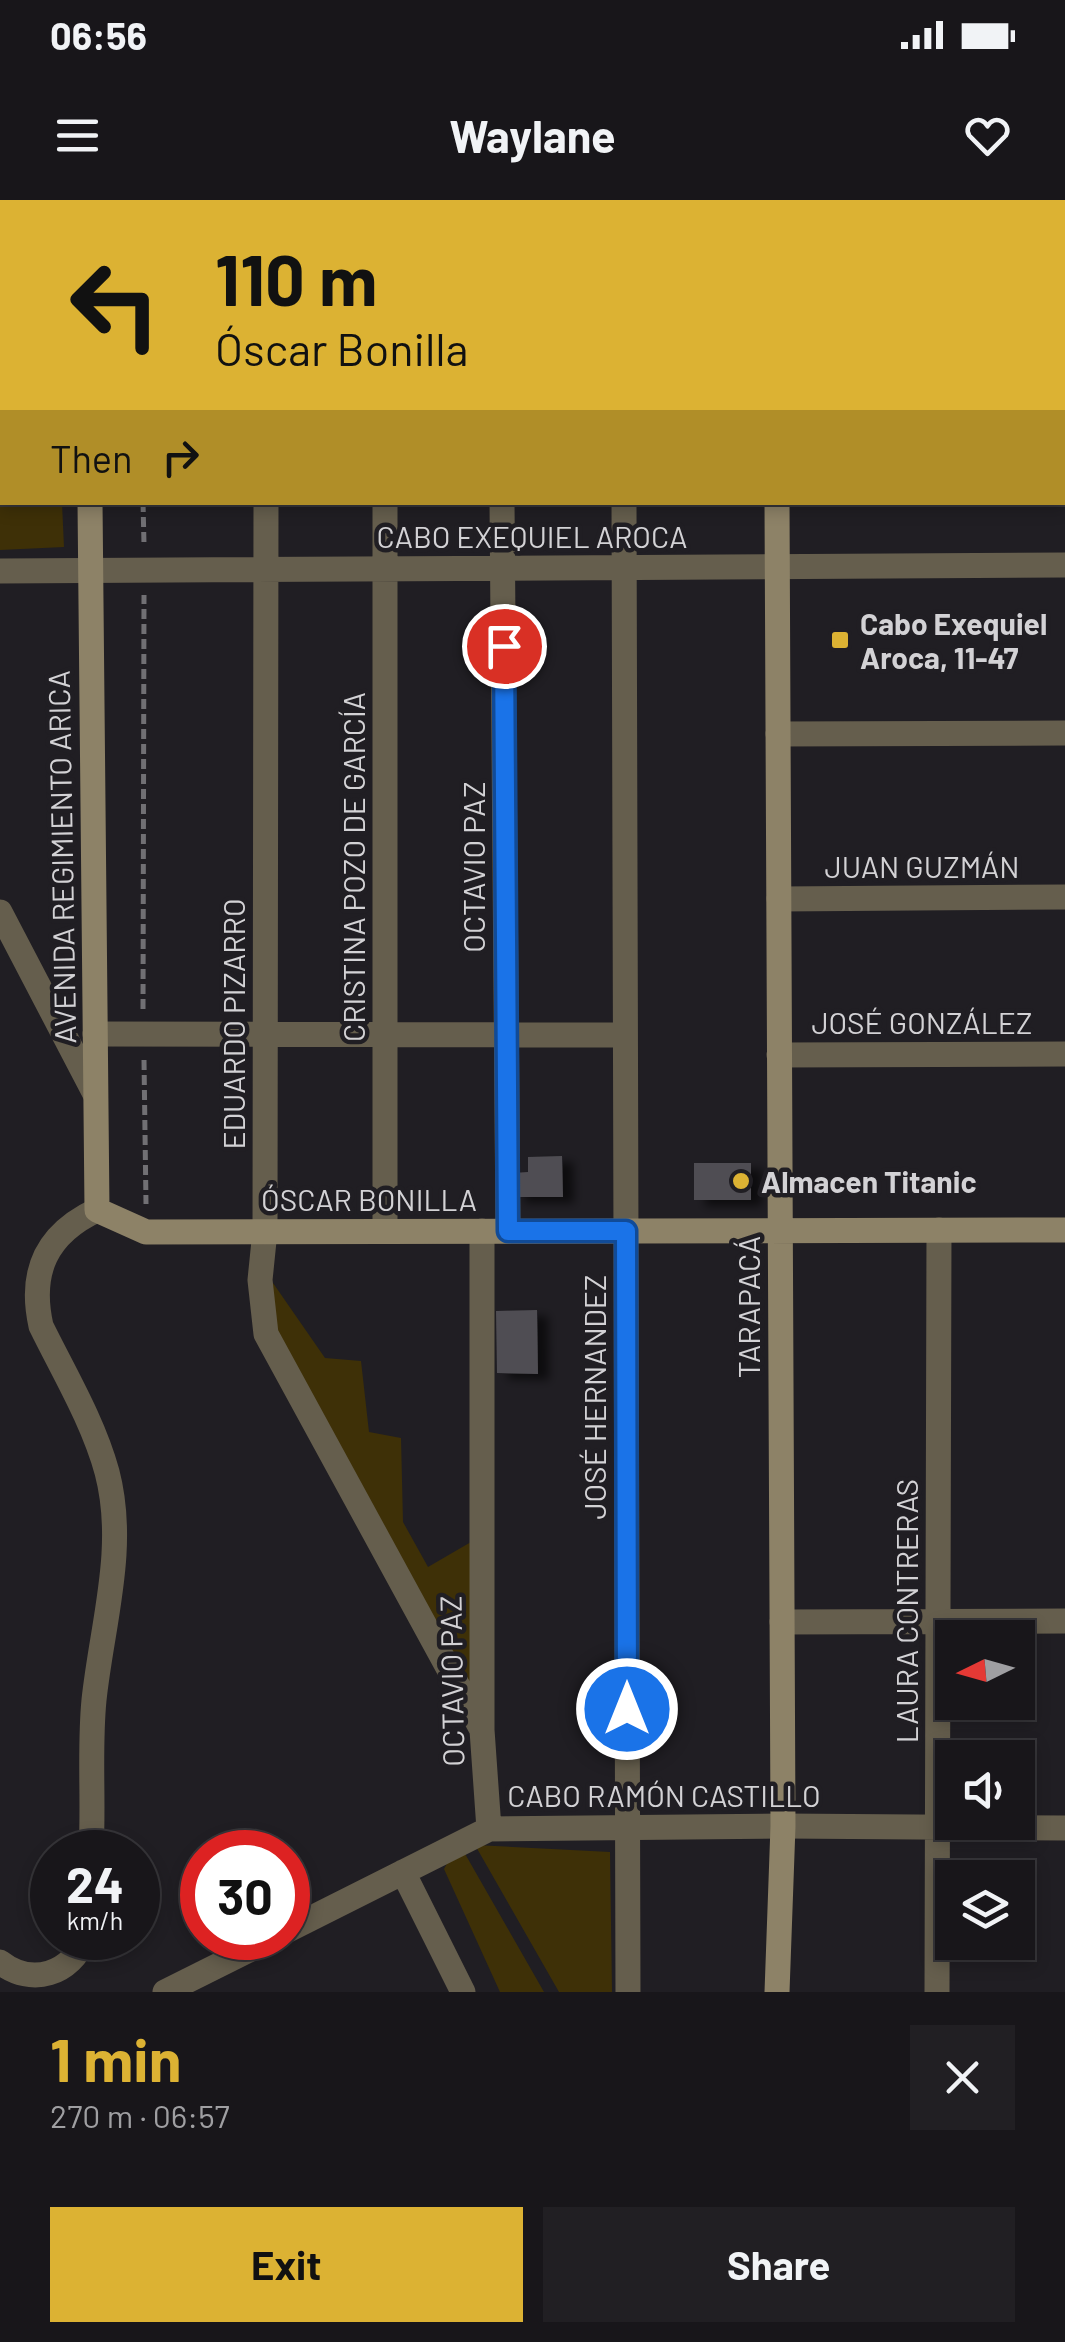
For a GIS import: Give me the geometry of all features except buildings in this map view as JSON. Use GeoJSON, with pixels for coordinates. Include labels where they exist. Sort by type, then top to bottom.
{"type":"FeatureCollection","features":[{"type":"Feature","properties":{"kind":"street","name":"AVENIDA REGIMIENTO ARICA"},"geometry":{"type":"LineString","coordinates":[[90,505],[97,1210]]}},
{"type":"Feature","properties":{"kind":"street","name":"EDUARDO PIZARRO"},"geometry":{"type":"LineString","coordinates":[[266,505],[265,1231],[260,1280],[266,1334],[482,1730]]}},
{"type":"Feature","properties":{"kind":"street","name":"CRISTINA POZO DE GARCÍA"},"geometry":{"type":"LineString","coordinates":[[385,505],[385,1231]]}},
{"type":"Feature","properties":{"kind":"street","name":"OCTAVIO PAZ"},"geometry":{"type":"LineString","coordinates":[[489,1829],[482,1730],[495,1231],[506,1035],[502,505]]}},
{"type":"Feature","properties":{"kind":"street","name":"JOSÉ HERNANDEZ"},"geometry":{"type":"LineString","coordinates":[[624,505],[628,1992]]}},
{"type":"Feature","properties":{"kind":"street","name":"TARAPACÁ"},"geometry":{"type":"LineString","coordinates":[[777,505],[784,1826],[777,1992]]}},
{"type":"Feature","properties":{"kind":"street","name":"CABO EXEQUIEL AROCA"},"geometry":{"type":"LineString","coordinates":[[0,572],[1065,565]]}},
{"type":"Feature","properties":{"kind":"street"},"geometry":{"type":"LineString","coordinates":[[778,734],[1065,733]]}},
{"type":"Feature","properties":{"kind":"street","name":"JUAN GUZMÁN"},"geometry":{"type":"LineString","coordinates":[[778,899],[1065,898]]}},
{"type":"Feature","properties":{"kind":"street"},"geometry":{"type":"LineString","coordinates":[[0,912],[96,1094]]}},
{"type":"Feature","properties":{"kind":"street"},"geometry":{"type":"LineString","coordinates":[[95,1034],[626,1035]]}},
{"type":"Feature","properties":{"kind":"street","name":"JOSÉ GONZÁLEZ"},"geometry":{"type":"LineString","coordinates":[[780,1055],[1065,1054]]}},
{"type":"Feature","properties":{"kind":"street"},"geometry":{"type":"LineString","coordinates":[[91,1830],[92,1735],[116,1545],[114,1510],[108,1474],[96,1441],[41,1326],[36,1286],[41,1266],[56,1238],[97,1210]]}},
{"type":"Feature","properties":{"kind":"street","name":"ÓSCAR BONILLA"},"geometry":{"type":"LineString","coordinates":[[97,1210],[146,1232],[1065,1230]]}},
{"type":"Feature","properties":{"kind":"street","name":"LAURA CONTRERAS"},"geometry":{"type":"LineString","coordinates":[[938,1620],[939,1230]]}},
{"type":"Feature","properties":{"kind":"street"},"geometry":{"type":"LineString","coordinates":[[1035,1621],[1065,1621]]}},
{"type":"Feature","properties":{"kind":"street"},"geometry":{"type":"LineString","coordinates":[[782,1622],[935,1622]]}},
{"type":"Feature","properties":{"kind":"street","name":"CABO RAMÓN CASTILLO"},"geometry":{"type":"LineString","coordinates":[[310,1919],[489,1829],[935,1828]]}},
{"type":"Feature","properties":{"kind":"street","name":"CABO RAMÓN CASTILLO"},"geometry":{"type":"LineString","coordinates":[[1035,1828],[1065,1828]]}},
{"type":"Feature","properties":{"kind":"street","name":"LAURA CONTRERAS"},"geometry":{"type":"LineString","coordinates":[[938,1840],[938,1992]]}},
{"type":"Feature","properties":{"kind":"street"},"geometry":{"type":"LineString","coordinates":[[402,1872],[463,1992]]}},
{"type":"Feature","properties":{"kind":"street"},"geometry":{"type":"LineString","coordinates":[[0,1962],[21,1974],[35,1976],[49,1974],[72,1960]]}},
{"type":"Feature","properties":{"kind":"street"},"geometry":{"type":"LineString","coordinates":[[165,1992],[229,1960]]}},
{"type":"Feature","properties":{"kind":"path"},"geometry":{"type":"LineString","coordinates":[[143,505],[146,1232]]}},
{"type":"Feature","properties":{"kind":"shaded area"},"geometry":{"type":"Polygon","coordinates":[[[0,505],[62,505],[64,547],[0,550],[0,505]]]}},
{"type":"Feature","properties":{"kind":"shaded area"},"geometry":{"type":"Polygon","coordinates":[[[273,1283],[325,1358],[361,1361],[369,1432],[401,1438],[403,1522],[428,1567],[471,1542],[470,1684],[272,1330],[273,1283]]]}},
{"type":"Feature","properties":{"kind":"shaded area"},"geometry":{"type":"Polygon","coordinates":[[[475,1845],[610,1852],[612,1992],[559,1992],[475,1845]]]}},
{"type":"Feature","properties":{"kind":"shaded area"},"geometry":{"type":"Polygon","coordinates":[[[464,1852],[544,1992],[500,1992],[444,1869],[450,1858],[464,1852]]]}},
{"type":"Feature","properties":{"kind":"place","name":"Cabo Exequiel Aroca, 11-47"},"geometry":{"type":"Point","coordinates":[840,640]}},
{"type":"Feature","properties":{"kind":"place","name":"Almacen Titanic"},"geometry":{"type":"Point","coordinates":[741,1181]}},
{"type":"Feature","properties":{"kind":"route"},"geometry":{"type":"LineString","coordinates":[[504,646],[508,1231],[626,1231],[627,1709]]}}]}
